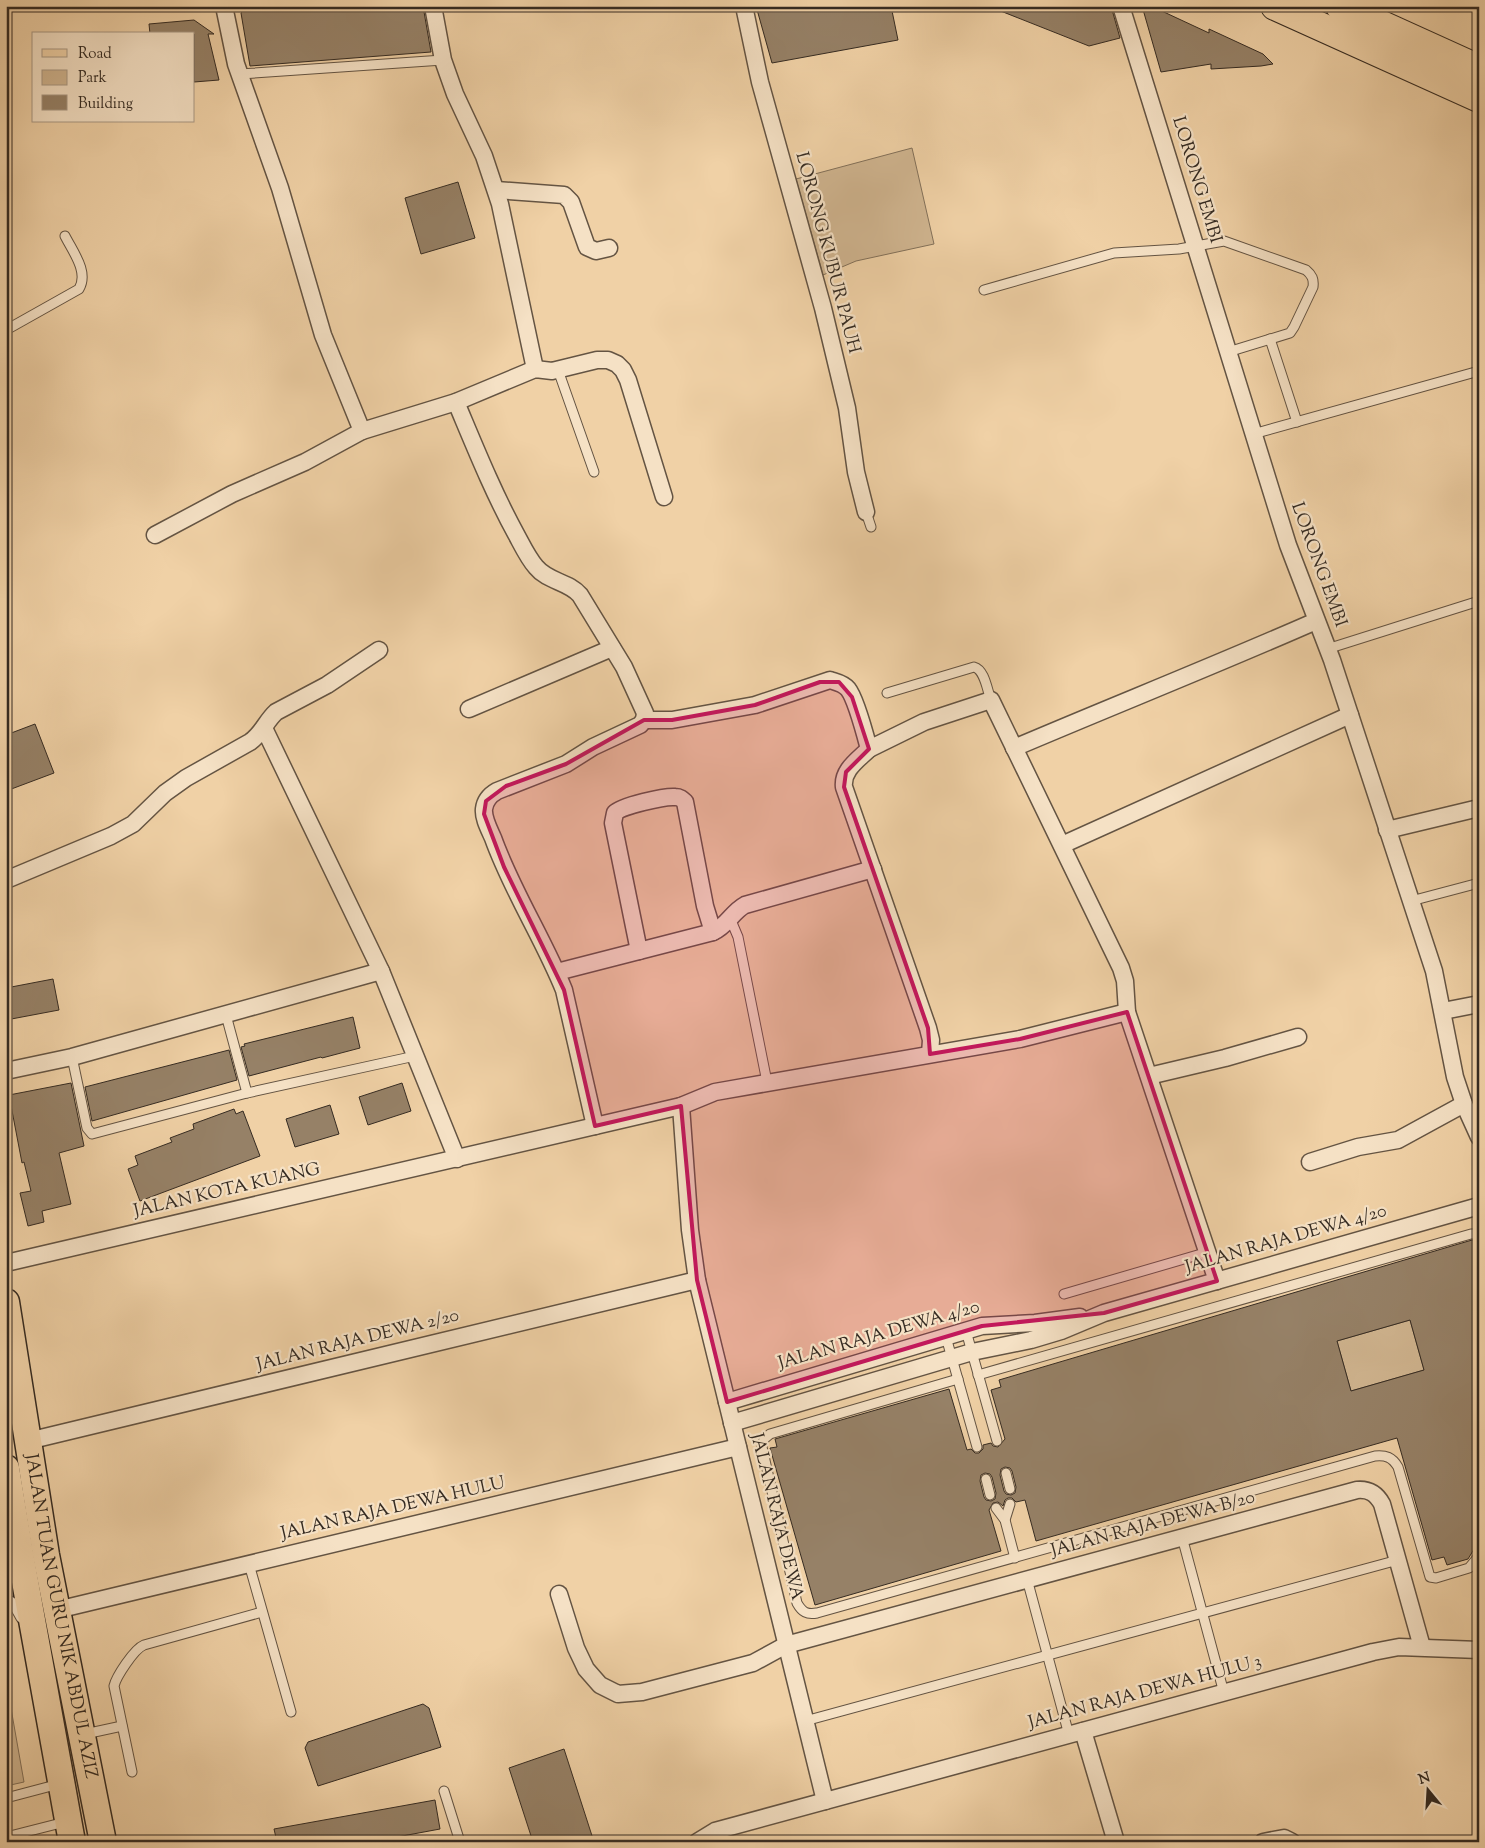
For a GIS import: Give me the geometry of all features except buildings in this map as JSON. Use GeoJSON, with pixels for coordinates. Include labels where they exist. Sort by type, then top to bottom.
{"type":"FeatureCollection","features":[{"type":"Feature","properties":{"kind":"highway"},"geometry":{"type":"LineString","coordinates":[[1275,6],[1479,98]]}},
{"type":"Feature","properties":{"kind":"highway"},"geometry":{"type":"LineString","coordinates":[[1340,6],[1479,69]]}},
{"type":"Feature","properties":{"kind":"main road","name":"JALAN TUAN GURU NIK ABDUL AZIZ"},"geometry":{"type":"LineString","coordinates":[[6,1302],[57,1610],[103,1842]]}},
{"type":"Feature","properties":{"kind":"main road","name":"JALAN TUAN GURU NIK ABDUL AZIZ"},"geometry":{"type":"LineString","coordinates":[[6,1468],[70,1831]]}},
{"type":"Feature","properties":{"kind":"street"},"geometry":{"type":"LineString","coordinates":[[224,6],[233,56],[283,196],[323,335],[362,431]]}},
{"type":"Feature","properties":{"kind":"street"},"geometry":{"type":"LineString","coordinates":[[434,6],[443,60],[455,94],[484,156],[496,190],[535,369]]}},
{"type":"Feature","properties":{"kind":"street","name":"LORONG KUBUR PAUH"},"geometry":{"type":"LineString","coordinates":[[744,6],[760,82],[825,317],[847,408],[856,472],[868,520]]}},
{"type":"Feature","properties":{"kind":"street","name":"LORONG EMBI"},"geometry":{"type":"LineString","coordinates":[[1121,6],[1288,544],[1350,716],[1434,971],[1443,1011],[1448,1046],[1464,1104],[1479,1136]]}},
{"type":"Feature","properties":{"kind":"street"},"geometry":{"type":"LineString","coordinates":[[496,190],[564,195],[571,202],[587,247],[596,251],[609,248]]}},
{"type":"Feature","properties":{"kind":"street"},"geometry":{"type":"LineString","coordinates":[[155,535],[232,494],[305,462],[362,431],[456,402],[535,369],[552,371],[597,360],[608,360],[617,364],[623,370],[628,380],[664,497]]}},
{"type":"Feature","properties":{"kind":"street"},"geometry":{"type":"LineString","coordinates":[[456,402],[510,524],[533,565],[547,576],[574,588],[612,648],[643,707],[644,720]]}},
{"type":"Feature","properties":{"kind":"street"},"geometry":{"type":"LineString","coordinates":[[1014,748],[1316,621]]}},
{"type":"Feature","properties":{"kind":"street"},"geometry":{"type":"LineString","coordinates":[[469,709],[612,648]]}},
{"type":"Feature","properties":{"kind":"street"},"geometry":{"type":"LineString","coordinates":[[6,880],[111,836],[133,824],[165,793],[186,778],[259,736],[276,712],[327,685],[379,650]]}},
{"type":"Feature","properties":{"kind":"street"},"geometry":{"type":"LineString","coordinates":[[595,1126],[570,1010],[557,972],[504,867],[484,814],[486,801],[490,796],[506,786],[566,764],[593,747],[633,729],[644,720],[683,718],[755,705],[830,680],[839,682],[848,688],[869,749]]}},
{"type":"Feature","properties":{"kind":"street"},"geometry":{"type":"LineString","coordinates":[[930,1054],[931,1040],[928,1028],[844,787],[843,779],[846,772],[869,749],[924,722],[991,700],[1121,968],[1125,981],[1127,1012],[1217,1281]]}},
{"type":"Feature","properties":{"kind":"street"},"geometry":{"type":"LineString","coordinates":[[1062,845],[1350,716]]}},
{"type":"Feature","properties":{"kind":"street"},"geometry":{"type":"LineString","coordinates":[[264,728],[381,972],[457,1158]]}},
{"type":"Feature","properties":{"kind":"street"},"geometry":{"type":"LineString","coordinates":[[640,951],[613,823],[615,813],[623,807],[672,797],[686,802],[705,906],[714,932]]}},
{"type":"Feature","properties":{"kind":"street"},"geometry":{"type":"LineString","coordinates":[[1387,830],[1479,808]]}},
{"type":"Feature","properties":{"kind":"street"},"geometry":{"type":"LineString","coordinates":[[557,972],[714,932],[719,930],[737,910],[754,901],[873,869]]}},
{"type":"Feature","properties":{"kind":"street"},"geometry":{"type":"LineString","coordinates":[[6,1071],[72,1057],[381,972]]}},
{"type":"Feature","properties":{"kind":"street"},"geometry":{"type":"LineString","coordinates":[[1443,1011],[1479,1004]]}},
{"type":"Feature","properties":{"kind":"street","name":"JALAN KOTA KUANG"},"geometry":{"type":"LineString","coordinates":[[6,1263],[681,1106],[715,1092],[1020,1039],[1127,1012]]}},
{"type":"Feature","properties":{"kind":"street"},"geometry":{"type":"LineString","coordinates":[[1148,1076],[1225,1058],[1298,1037]]}},
{"type":"Feature","properties":{"kind":"street"},"geometry":{"type":"LineString","coordinates":[[1310,1162],[1358,1147],[1398,1140],[1464,1104]]}},
{"type":"Feature","properties":{"kind":"street","name":"JALAN RAJA DEWA"},"geometry":{"type":"LineString","coordinates":[[681,1106],[690,1230],[697,1280],[825,1801]]}},
{"type":"Feature","properties":{"kind":"street","name":"JALAN RAJA DEWA 4/20"},"geometry":{"type":"LineString","coordinates":[[732,1423],[972,1352],[1031,1340],[1061,1331],[1104,1313],[1479,1206]]}},
{"type":"Feature","properties":{"kind":"street","name":"JALAN RAJA DEWA 2/20"},"geometry":{"type":"LineString","coordinates":[[28,1441],[697,1280]]}},
{"type":"Feature","properties":{"kind":"street","name":"JALAN RAJA DEWA 4/20"},"geometry":{"type":"LineString","coordinates":[[727,1402],[992,1324],[1051,1321],[1104,1313]]}},
{"type":"Feature","properties":{"kind":"street","name":"JALAN RAJA DEWA HULU"},"geometry":{"type":"LineString","coordinates":[[57,1610],[738,1447]]}},
{"type":"Feature","properties":{"kind":"street","name":"JALAN RAJA DEWA B/20"},"geometry":{"type":"LineString","coordinates":[[559,1594],[576,1648],[586,1669],[600,1685],[618,1694],[642,1692],[753,1663],[786,1645],[1357,1490],[1364,1490],[1372,1492],[1382,1504],[1422,1647]]}},
{"type":"Feature","properties":{"kind":"street","name":"JALAN RAJA DEWA HULU 3"},"geometry":{"type":"LineString","coordinates":[[825,1801],[1374,1652],[1399,1647],[1479,1650]]}},
{"type":"Feature","properties":{"kind":"street"},"geometry":{"type":"LineString","coordinates":[[1076,1733],[1116,1842]]}},
{"type":"Feature","properties":{"kind":"street"},"geometry":{"type":"LineString","coordinates":[[696,1842],[715,1831],[825,1801]]}},
{"type":"Feature","properties":{"kind":"street"},"geometry":{"type":"LineString","coordinates":[[1263,1842],[1284,1838],[1292,1842]]}},
{"type":"Feature","properties":{"kind":"lane"},"geometry":{"type":"LineString","coordinates":[[240,74],[443,60]]}},
{"type":"Feature","properties":{"kind":"lane"},"geometry":{"type":"LineString","coordinates":[[6,330],[79,289],[83,276],[82,270],[65,236]]}},
{"type":"Feature","properties":{"kind":"lane"},"geometry":{"type":"LineString","coordinates":[[984,290],[1114,252],[1179,250],[1226,241],[1310,273],[1313,277],[1313,287],[1294,327],[1287,334],[1228,352]]}},
{"type":"Feature","properties":{"kind":"lane"},"geometry":{"type":"LineString","coordinates":[[1270,339],[1297,422]]}},
{"type":"Feature","properties":{"kind":"lane"},"geometry":{"type":"LineString","coordinates":[[558,370],[594,472]]}},
{"type":"Feature","properties":{"kind":"lane"},"geometry":{"type":"LineString","coordinates":[[1253,434],[1479,371]]}},
{"type":"Feature","properties":{"kind":"lane"},"geometry":{"type":"LineString","coordinates":[[1327,649],[1479,601]]}},
{"type":"Feature","properties":{"kind":"lane"},"geometry":{"type":"LineString","coordinates":[[887,693],[974,667],[982,672],[991,700]]}},
{"type":"Feature","properties":{"kind":"lane"},"geometry":{"type":"LineString","coordinates":[[1411,901],[1479,883]]}},
{"type":"Feature","properties":{"kind":"lane"},"geometry":{"type":"LineString","coordinates":[[730,918],[738,937],[767,1082]]}},
{"type":"Feature","properties":{"kind":"lane"},"geometry":{"type":"LineString","coordinates":[[226,1015],[247,1093]]}},
{"type":"Feature","properties":{"kind":"lane"},"geometry":{"type":"LineString","coordinates":[[72,1057],[87,1128],[89,1133],[92,1134],[247,1093],[415,1056]]}},
{"type":"Feature","properties":{"kind":"lane"},"geometry":{"type":"LineString","coordinates":[[978,1374],[1471,1234],[1479,1234]]}},
{"type":"Feature","properties":{"kind":"lane"},"geometry":{"type":"LineString","coordinates":[[1064,1294],[1208,1252]]}},
{"type":"Feature","properties":{"kind":"lane"},"geometry":{"type":"LineString","coordinates":[[966,1331],[997,1442]]}},
{"type":"Feature","properties":{"kind":"lane"},"geometry":{"type":"LineString","coordinates":[[946,1337],[977,1447]]}},
{"type":"Feature","properties":{"kind":"lane"},"geometry":{"type":"LineString","coordinates":[[958,1379],[770,1434],[764,1439],[762,1447],[797,1603],[804,1612],[817,1614],[1382,1455],[1394,1460],[1398,1467],[1430,1577],[1436,1578],[1469,1568],[1479,1556]]}},
{"type":"Feature","properties":{"kind":"lane"},"geometry":{"type":"LineString","coordinates":[[1006,1473],[1010,1489]]}},
{"type":"Feature","properties":{"kind":"lane"},"geometry":{"type":"LineString","coordinates":[[986,1479],[990,1495]]}},
{"type":"Feature","properties":{"kind":"lane"},"geometry":{"type":"LineString","coordinates":[[1005,1520],[1010,1504]]}},
{"type":"Feature","properties":{"kind":"lane"},"geometry":{"type":"LineString","coordinates":[[996,1508],[1005,1520],[1015,1558]]}},
{"type":"Feature","properties":{"kind":"lane"},"geometry":{"type":"LineString","coordinates":[[1182,1537],[1224,1692]]}},
{"type":"Feature","properties":{"kind":"lane"},"geometry":{"type":"LineString","coordinates":[[6,1584],[15,1572],[21,1559]]}},
{"type":"Feature","properties":{"kind":"lane"},"geometry":{"type":"LineString","coordinates":[[805,1721],[1398,1560]]}},
{"type":"Feature","properties":{"kind":"lane"},"geometry":{"type":"LineString","coordinates":[[248,1564],[291,1712]]}},
{"type":"Feature","properties":{"kind":"lane"},"geometry":{"type":"LineString","coordinates":[[1028,1580],[1048,1655],[1076,1733]]}},
{"type":"Feature","properties":{"kind":"lane"},"geometry":{"type":"LineString","coordinates":[[6,1598],[17,1608],[37,1652]]}},
{"type":"Feature","properties":{"kind":"lane"},"geometry":{"type":"LineString","coordinates":[[132,1772],[114,1690],[115,1683],[136,1650],[141,1646],[262,1612]]}},
{"type":"Feature","properties":{"kind":"lane"},"geometry":{"type":"LineString","coordinates":[[82,1735],[122,1726]]}},
{"type":"Feature","properties":{"kind":"lane"},"geometry":{"type":"LineString","coordinates":[[6,1798],[61,1783]]}},
{"type":"Feature","properties":{"kind":"lane"},"geometry":{"type":"LineString","coordinates":[[444,1791],[460,1842]]}},
{"type":"Feature","properties":{"kind":"lane"},"geometry":{"type":"LineString","coordinates":[[6,1837],[70,1831]]}},
{"type":"Feature","properties":{"kind":"highlighted area"},"geometry":{"type":"Polygon","coordinates":[[[820,682],[839,682],[852,697],[869,749],[846,772],[844,787],[928,1028],[930,1054],[1020,1039],[1127,1012],[1217,1281],[1104,1313],[982,1326],[727,1402],[697,1280],[681,1106],[595,1126],[564,990],[504,867],[484,814],[486,801],[506,786],[566,764],[644,720],[672,720],[755,705],[820,682]]]}},
{"type":"Feature","properties":{"kind":"green space"},"geometry":{"type":"Polygon","coordinates":[[[912,148],[934,244],[856,261],[823,275],[796,179],[912,148]]]}},
{"type":"Feature","properties":{"kind":"green space"},"geometry":{"type":"Polygon","coordinates":[[[1410,1320],[1424,1370],[1351,1391],[1337,1341],[1410,1320]]]}},
{"type":"Feature","properties":{"kind":"green space"},"geometry":{"type":"Polygon","coordinates":[[[6,1680],[24,1782],[6,1786],[6,1680]]]}}]}
